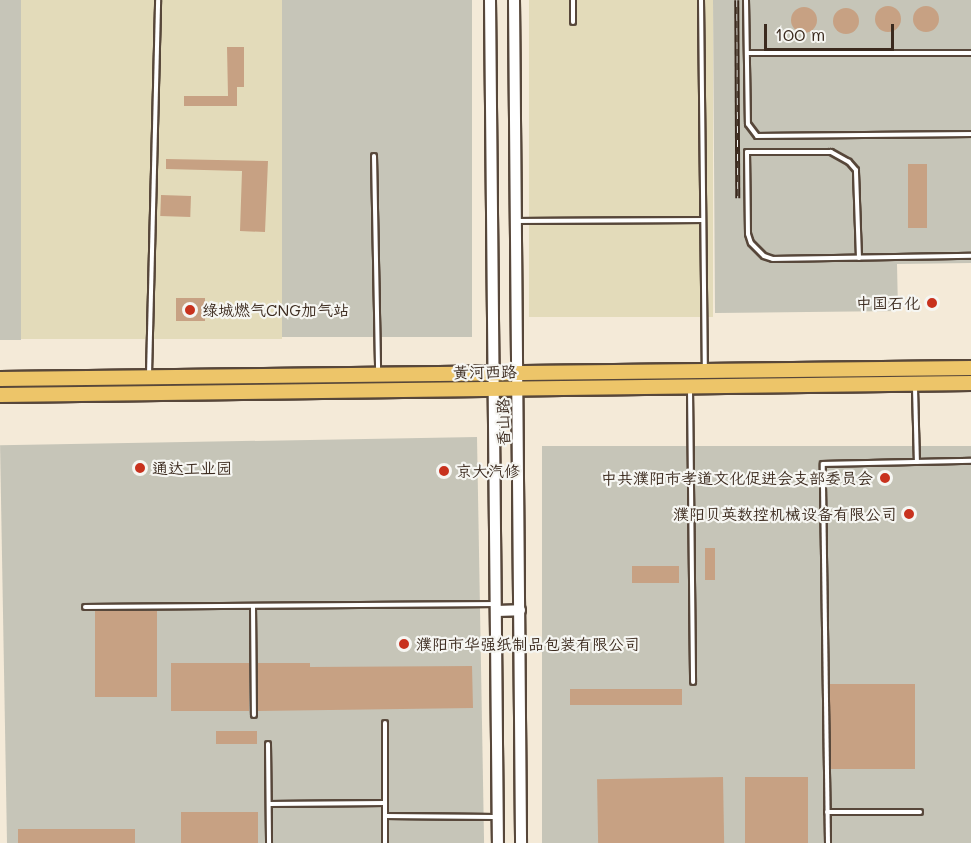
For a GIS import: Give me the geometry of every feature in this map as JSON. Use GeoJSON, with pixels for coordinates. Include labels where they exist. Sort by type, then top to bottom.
{"type":"FeatureCollection","features":[{"type":"Feature","properties":{"kind":"main road","name":"黄河西路"},"geometry":{"type":"LineString","coordinates":[[0,379],[971,368]]}},
{"type":"Feature","properties":{"kind":"main road","name":"黄河西路"},"geometry":{"type":"LineString","coordinates":[[0,395],[971,383]]}},
{"type":"Feature","properties":{"kind":"street","name":"香山路"},"geometry":{"type":"LineString","coordinates":[[490,0],[498,843]]}},
{"type":"Feature","properties":{"kind":"street","name":"香山路"},"geometry":{"type":"LineString","coordinates":[[514,0],[521,843]]}},
{"type":"Feature","properties":{"kind":"street"},"geometry":{"type":"LineString","coordinates":[[496,607],[520,610]]}},
{"type":"Feature","properties":{"kind":"lane"},"geometry":{"type":"LineString","coordinates":[[148,393],[158,0]]}},
{"type":"Feature","properties":{"kind":"lane"},"geometry":{"type":"LineString","coordinates":[[573,0],[573,22]]}},
{"type":"Feature","properties":{"kind":"lane"},"geometry":{"type":"LineString","coordinates":[[701,0],[705,370]]}},
{"type":"Feature","properties":{"kind":"lane"},"geometry":{"type":"LineString","coordinates":[[746,0],[748,124],[757,136],[971,134]]}},
{"type":"Feature","properties":{"kind":"lane"},"geometry":{"type":"LineString","coordinates":[[747,53],[971,52]]}},
{"type":"Feature","properties":{"kind":"lane"},"geometry":{"type":"LineString","coordinates":[[859,258],[856,170],[849,162],[831,152],[747,152],[748,234],[758,251],[773,259],[859,258],[971,256]]}},
{"type":"Feature","properties":{"kind":"lane"},"geometry":{"type":"LineString","coordinates":[[374,156],[378,374]]}},
{"type":"Feature","properties":{"kind":"lane"},"geometry":{"type":"LineString","coordinates":[[516,220],[704,220]]}},
{"type":"Feature","properties":{"kind":"lane"},"geometry":{"type":"LineString","coordinates":[[915,384],[917,462]]}},
{"type":"Feature","properties":{"kind":"lane"},"geometry":{"type":"LineString","coordinates":[[690,386],[693,682]]}},
{"type":"Feature","properties":{"kind":"lane"},"geometry":{"type":"LineString","coordinates":[[828,843],[823,464],[971,461]]}},
{"type":"Feature","properties":{"kind":"lane"},"geometry":{"type":"LineString","coordinates":[[253,606],[254,716]]}},
{"type":"Feature","properties":{"kind":"lane"},"geometry":{"type":"LineString","coordinates":[[85,607],[496,607]]}},
{"type":"Feature","properties":{"kind":"lane"},"geometry":{"type":"LineString","coordinates":[[385,723],[385,843]]}},
{"type":"Feature","properties":{"kind":"lane"},"geometry":{"type":"LineString","coordinates":[[268,744],[269,843]]}},
{"type":"Feature","properties":{"kind":"lane"},"geometry":{"type":"LineString","coordinates":[[269,804],[385,802]]}},
{"type":"Feature","properties":{"kind":"lane"},"geometry":{"type":"LineString","coordinates":[[827,812],[920,812]]}},
{"type":"Feature","properties":{"kind":"lane"},"geometry":{"type":"LineString","coordinates":[[385,816],[498,817]]}},
{"type":"Feature","properties":{"kind":"shaded area"},"geometry":{"type":"Polygon","coordinates":[[[0,0],[21,0],[21,340],[0,340],[0,0]]]}},
{"type":"Feature","properties":{"kind":"shaded area"},"geometry":{"type":"Polygon","coordinates":[[[21,0],[282,0],[282,339],[21,339],[21,0]]]}},
{"type":"Feature","properties":{"kind":"shaded area"},"geometry":{"type":"Polygon","coordinates":[[[282,0],[472,0],[472,337],[282,337],[282,0]]]}},
{"type":"Feature","properties":{"kind":"shaded area"},"geometry":{"type":"Polygon","coordinates":[[[529,0],[713,0],[713,317],[529,317],[529,0]]]}},
{"type":"Feature","properties":{"kind":"shaded area"},"geometry":{"type":"Polygon","coordinates":[[[713,0],[971,0],[971,263],[897,264],[898,311],[715,313],[713,0]]]}},
{"type":"Feature","properties":{"kind":"shaded area"},"geometry":{"type":"Polygon","coordinates":[[[477,437],[484,843],[7,843],[0,445],[477,437]]]}},
{"type":"Feature","properties":{"kind":"shaded area"},"geometry":{"type":"Polygon","coordinates":[[[542,446],[971,446],[971,843],[542,843],[542,446]]]}},
{"type":"Feature","properties":{"kind":"building"},"geometry":{"type":"Polygon","coordinates":[[[888,6],[897,10],[901,19],[897,28],[888,32],[879,28],[875,19],[879,10],[888,6]]]}},
{"type":"Feature","properties":{"kind":"building"},"geometry":{"type":"Polygon","coordinates":[[[926,6],[935,10],[939,19],[935,28],[926,32],[917,28],[913,19],[917,10],[926,6]]]}},
{"type":"Feature","properties":{"kind":"building"},"geometry":{"type":"Polygon","coordinates":[[[804,7],[813,11],[817,20],[813,29],[804,33],[795,29],[791,20],[795,11],[804,7]]]}},
{"type":"Feature","properties":{"kind":"building"},"geometry":{"type":"Polygon","coordinates":[[[846,8],[855,12],[859,21],[855,30],[846,34],[837,30],[833,21],[837,12],[846,8]]]}},
{"type":"Feature","properties":{"kind":"building"},"geometry":{"type":"Polygon","coordinates":[[[227,47],[244,47],[244,87],[237,87],[237,106],[184,106],[184,96],[228,96],[227,47]]]}},
{"type":"Feature","properties":{"kind":"building"},"geometry":{"type":"Polygon","coordinates":[[[166,159],[268,161],[265,232],[240,231],[242,171],[166,169],[166,159]]]}},
{"type":"Feature","properties":{"kind":"building"},"geometry":{"type":"Polygon","coordinates":[[[908,164],[927,164],[927,228],[908,228],[908,164]]]}},
{"type":"Feature","properties":{"kind":"building"},"geometry":{"type":"Polygon","coordinates":[[[161,195],[191,196],[190,217],[160,216],[161,195]]]}},
{"type":"Feature","properties":{"kind":"building","name":"绿城燃气CNG加气站"},"geometry":{"type":"Polygon","coordinates":[[[176,298],[205,298],[205,321],[176,321],[176,298]]]}},
{"type":"Feature","properties":{"kind":"building"},"geometry":{"type":"Polygon","coordinates":[[[705,548],[715,548],[715,580],[705,580],[705,548]]]}},
{"type":"Feature","properties":{"kind":"building"},"geometry":{"type":"Polygon","coordinates":[[[632,566],[679,566],[679,583],[632,583],[632,566]]]}},
{"type":"Feature","properties":{"kind":"building"},"geometry":{"type":"Polygon","coordinates":[[[95,611],[157,611],[157,697],[95,697],[95,611]]]}},
{"type":"Feature","properties":{"kind":"building"},"geometry":{"type":"Polygon","coordinates":[[[171,663],[249,663],[249,711],[171,711],[171,663]]]}},
{"type":"Feature","properties":{"kind":"building"},"geometry":{"type":"Polygon","coordinates":[[[258,663],[310,663],[310,667],[472,666],[473,708],[258,711],[258,663]]]}},
{"type":"Feature","properties":{"kind":"building"},"geometry":{"type":"Polygon","coordinates":[[[830,684],[915,684],[915,769],[830,769],[830,684]]]}},
{"type":"Feature","properties":{"kind":"building"},"geometry":{"type":"Polygon","coordinates":[[[570,689],[682,689],[682,705],[570,705],[570,689]]]}},
{"type":"Feature","properties":{"kind":"building"},"geometry":{"type":"Polygon","coordinates":[[[216,731],[257,731],[257,744],[216,744],[216,731]]]}},
{"type":"Feature","properties":{"kind":"building"},"geometry":{"type":"Polygon","coordinates":[[[723,777],[724,843],[598,843],[597,779],[723,777]]]}},
{"type":"Feature","properties":{"kind":"building"},"geometry":{"type":"Polygon","coordinates":[[[745,777],[808,777],[808,843],[745,843],[745,777]]]}},
{"type":"Feature","properties":{"kind":"building"},"geometry":{"type":"Polygon","coordinates":[[[181,812],[258,812],[258,843],[181,843],[181,812]]]}},
{"type":"Feature","properties":{"kind":"building"},"geometry":{"type":"Polygon","coordinates":[[[18,829],[135,829],[135,843],[18,843],[18,829]]]}},
{"type":"Feature","properties":{"kind":"railway"},"geometry":{"type":"LineString","coordinates":[[737,0],[738,198]]}},
{"type":"Feature","properties":{"kind":"place","name":"中国石化"},"geometry":{"type":"Point","coordinates":[932,303]}},
{"type":"Feature","properties":{"kind":"place","name":"绿城燃气CNG加气站"},"geometry":{"type":"Point","coordinates":[190,310]}},
{"type":"Feature","properties":{"kind":"place","name":"通达工业园"},"geometry":{"type":"Point","coordinates":[140,468]}},
{"type":"Feature","properties":{"kind":"place","name":"京大汽修"},"geometry":{"type":"Point","coordinates":[444,471]}},
{"type":"Feature","properties":{"kind":"place","name":"中共濮阳市孝道文化促进会支部委员会"},"geometry":{"type":"Point","coordinates":[885,478]}},
{"type":"Feature","properties":{"kind":"place","name":"濮阳贝英数控机械设备有限公司"},"geometry":{"type":"Point","coordinates":[909,514]}},
{"type":"Feature","properties":{"kind":"place","name":"濮阳市华强纸制品包装有限公司"},"geometry":{"type":"Point","coordinates":[404,644]}}]}
